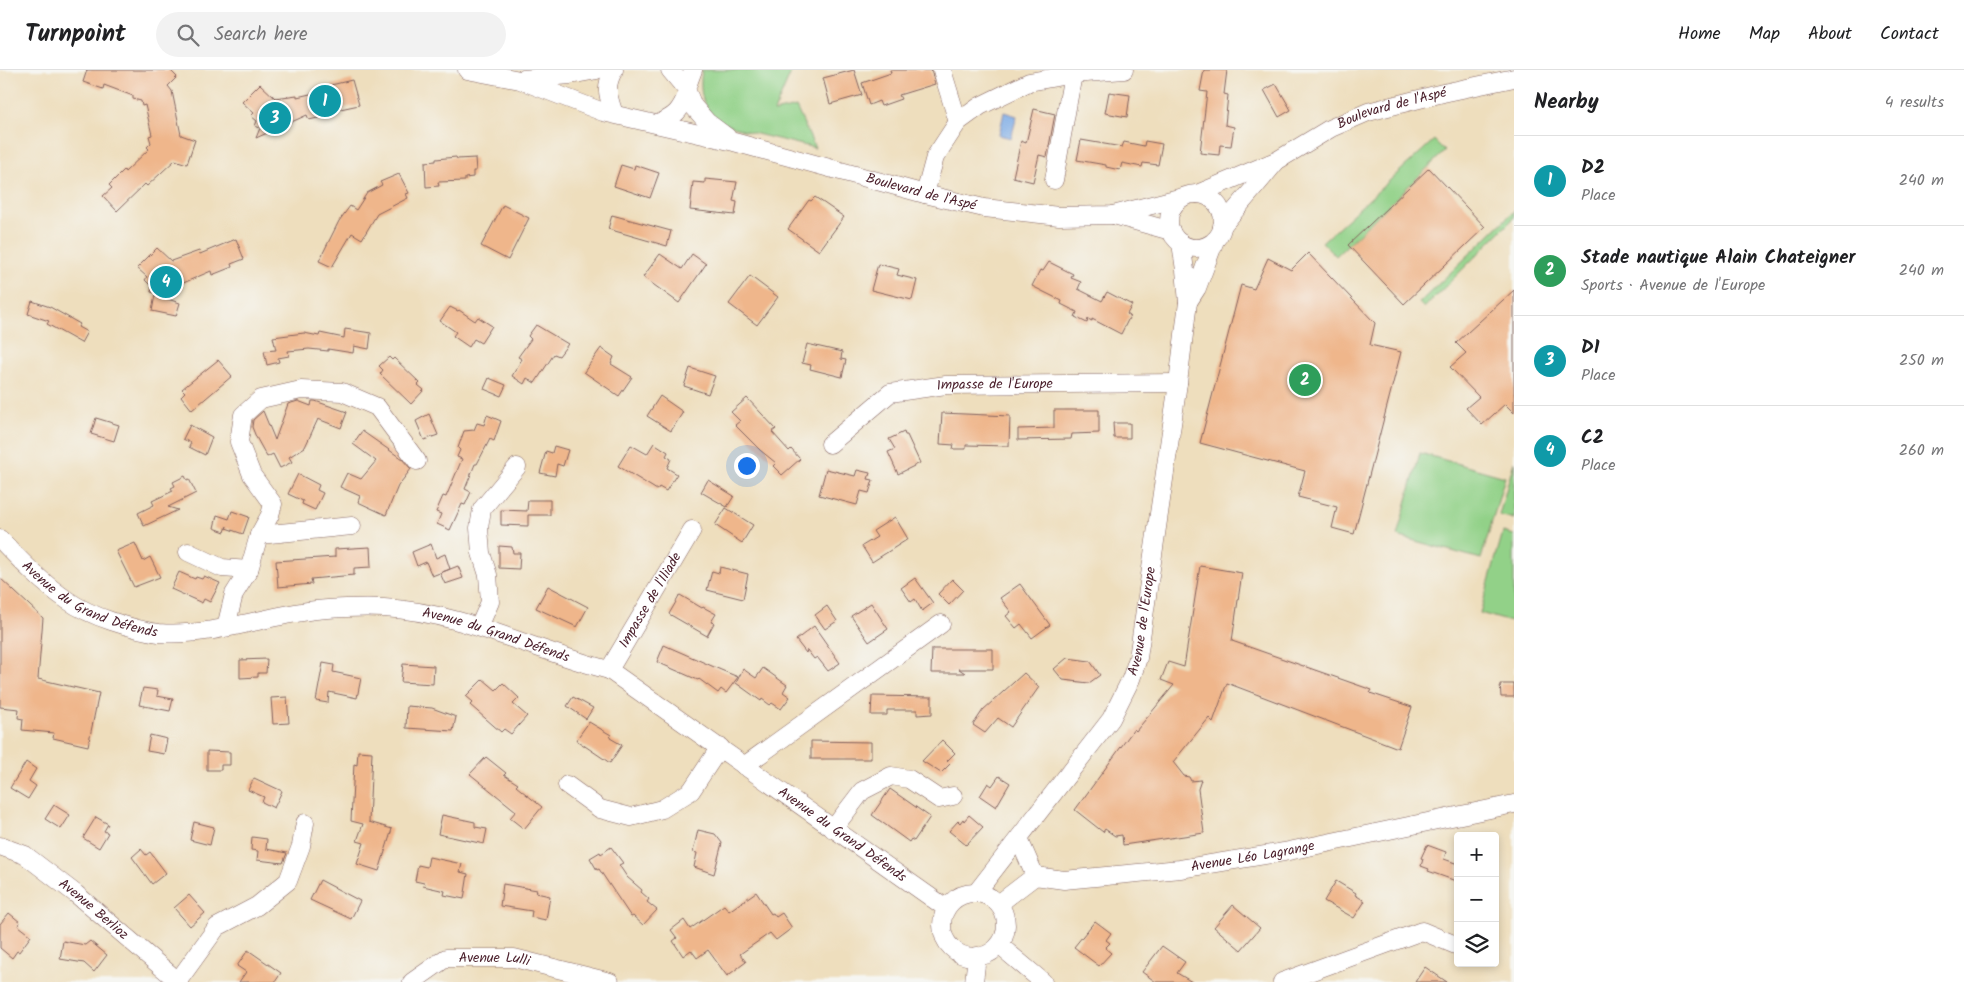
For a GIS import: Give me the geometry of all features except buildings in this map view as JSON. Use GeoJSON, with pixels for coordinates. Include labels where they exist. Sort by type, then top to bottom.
{"type":"FeatureCollection","features":[{"type":"Feature","properties":{"kind":"street"},"geometry":{"type":"LineString","coordinates":[[466,70],[520,80],[603,112],[614,114],[609,98],[608,80],[614,70]]}},
{"type":"Feature","properties":{"kind":"street"},"geometry":{"type":"LineString","coordinates":[[520,80],[597,70]]}},
{"type":"Feature","properties":{"kind":"street","name":"Boulevard de l'Aspé"},"geometry":{"type":"LineString","coordinates":[[670,70],[686,91],[693,106],[707,122],[734,142]]}},
{"type":"Feature","properties":{"kind":"street"},"geometry":{"type":"LineString","coordinates":[[658,124],[673,117],[682,108],[693,70]]}},
{"type":"Feature","properties":{"kind":"street"},"geometry":{"type":"LineString","coordinates":[[942,70],[958,122]]}},
{"type":"Feature","properties":{"kind":"street"},"geometry":{"type":"LineString","coordinates":[[925,194],[935,157],[958,122],[980,106],[1029,82],[1073,74],[1124,70]]}},
{"type":"Feature","properties":{"kind":"street"},"geometry":{"type":"LineString","coordinates":[[1054,180],[1073,74]]}},
{"type":"Feature","properties":{"kind":"street","name":"Boulevard de l'Aspé"},"geometry":{"type":"LineString","coordinates":[[614,114],[734,142],[966,204],[1014,212],[1059,216],[1113,215],[1190,196],[1278,160],[1330,128],[1368,112],[1442,93],[1514,78]]}},
{"type":"Feature","properties":{"kind":"street","name":"Boulevard de l'Aspé"},"geometry":{"type":"LineString","coordinates":[[1218,233],[1278,160]]}},
{"type":"Feature","properties":{"kind":"street"},"geometry":{"type":"LineString","coordinates":[[1190,196],[1211,199],[1217,204],[1222,218],[1218,233],[1209,245],[1194,248],[1176,237],[1169,224],[1172,208],[1190,196]]}},
{"type":"Feature","properties":{"kind":"street","name":"Boulevard de l'Aspé"},"geometry":{"type":"LineString","coordinates":[[1113,215],[1176,237]]}},
{"type":"Feature","properties":{"kind":"street","name":"Avenue de l'Europe"},"geometry":{"type":"LineString","coordinates":[[1188,302],[1197,288],[1218,233]]}},
{"type":"Feature","properties":{"kind":"street","name":"Avenue de l'Europe"},"geometry":{"type":"LineString","coordinates":[[976,893],[1111,719],[1131,678],[1141,640],[1188,302],[1186,270],[1176,237]]}},
{"type":"Feature","properties":{"kind":"street","name":"Impasse de l'Europe"},"geometry":{"type":"LineString","coordinates":[[830,444],[890,393],[946,385],[1178,383]]}},
{"type":"Feature","properties":{"kind":"street"},"geometry":{"type":"LineString","coordinates":[[226,627],[234,594],[249,570],[259,536],[270,516],[273,504],[252,475],[239,442],[243,415],[261,399],[300,390],[342,392],[377,407],[417,461]]}},
{"type":"Feature","properties":{"kind":"street"},"geometry":{"type":"LineString","coordinates":[[479,627],[490,602],[488,574],[481,553],[479,528],[482,508],[517,467]]}},
{"type":"Feature","properties":{"kind":"street"},"geometry":{"type":"LineString","coordinates":[[259,536],[352,526]]}},
{"type":"Feature","properties":{"kind":"street","name":"Impasse de l'Iliade"},"geometry":{"type":"LineString","coordinates":[[609,670],[692,530]]}},
{"type":"Feature","properties":{"kind":"street","name":"Avenue du Grand Défends"},"geometry":{"type":"LineString","coordinates":[[0,539],[36,576],[62,596],[100,617],[127,626],[159,633],[195,632],[310,611],[383,608],[422,613],[479,627],[576,662],[609,670],[946,908]]}},
{"type":"Feature","properties":{"kind":"street"},"geometry":{"type":"LineString","coordinates":[[188,552],[222,568],[249,570]]}},
{"type":"Feature","properties":{"kind":"street"},"geometry":{"type":"LineString","coordinates":[[744,766],[941,624]]}},
{"type":"Feature","properties":{"kind":"street"},"geometry":{"type":"LineString","coordinates":[[567,785],[600,809],[631,817],[662,809],[691,791],[720,747]]}},
{"type":"Feature","properties":{"kind":"street"},"geometry":{"type":"LineString","coordinates":[[833,829],[862,791],[891,776],[908,779],[938,799],[953,796]]}},
{"type":"Feature","properties":{"kind":"street","name":"Avenue Léo Lagrange"},"geometry":{"type":"LineString","coordinates":[[1035,876],[1064,880],[1180,869],[1284,852],[1514,804]]}},
{"type":"Feature","properties":{"kind":"street"},"geometry":{"type":"LineString","coordinates":[[179,982],[217,927],[257,906],[288,881],[301,846],[305,823]]}},
{"type":"Feature","properties":{"kind":"street"},"geometry":{"type":"LineString","coordinates":[[1000,906],[1035,876],[1019,839]]}},
{"type":"Feature","properties":{"kind":"street","name":"Avenue Berlioz"},"geometry":{"type":"LineString","coordinates":[[0,846],[25,855],[76,894],[179,982]]}},
{"type":"Feature","properties":{"kind":"street"},"geometry":{"type":"LineString","coordinates":[[969,893],[976,893],[985,895],[1000,906],[1006,926],[1004,936],[999,945],[986,954],[978,956],[960,954],[947,942],[942,925],[946,908],[956,898],[969,893]]}},
{"type":"Feature","properties":{"kind":"street"},"geometry":{"type":"LineString","coordinates":[[1282,982],[1422,930],[1454,944]]}},
{"type":"Feature","properties":{"kind":"street"},"geometry":{"type":"LineString","coordinates":[[999,945],[1043,982]]}},
{"type":"Feature","properties":{"kind":"street"},"geometry":{"type":"LineString","coordinates":[[974,982],[978,956]]}},
{"type":"Feature","properties":{"kind":"street","name":"Avenue Lulli"},"geometry":{"type":"LineString","coordinates":[[412,982],[446,958],[514,958],[610,982]]}},
{"type":"Feature","properties":{"kind":"green space"},"geometry":{"type":"Polygon","coordinates":[[[702,70],[792,70],[774,112],[796,107],[815,148],[747,131],[723,123],[714,117],[707,109],[703,99],[701,86],[702,70]]]}},
{"type":"Feature","properties":{"kind":"green space"},"geometry":{"type":"Polygon","coordinates":[[[1434,140],[1445,151],[1336,256],[1322,242],[1434,140]]]}},
{"type":"Feature","properties":{"kind":"green space"},"geometry":{"type":"Polygon","coordinates":[[[1514,211],[1514,218],[1424,308],[1419,303],[1514,211]]]}},
{"type":"Feature","properties":{"kind":"green space"},"geometry":{"type":"Polygon","coordinates":[[[1420,453],[1505,477],[1481,559],[1397,536],[1420,453]]]}},
{"type":"Feature","properties":{"kind":"green space"},"geometry":{"type":"Polygon","coordinates":[[[1514,462],[1514,519],[1499,515],[1514,462]]]}},
{"type":"Feature","properties":{"kind":"green space"},"geometry":{"type":"Polygon","coordinates":[[[1503,532],[1514,535],[1514,623],[1480,613],[1503,532]]]}},
{"type":"Feature","properties":{"kind":"water"},"geometry":{"type":"Polygon","coordinates":[[[1004,112],[1017,116],[1011,138],[999,135],[1004,112]]]}},
{"type":"Feature","properties":{"kind":"place","name":"D2"},"geometry":{"type":"Point","coordinates":[325,101]}},
{"type":"Feature","properties":{"kind":"place","name":"D1"},"geometry":{"type":"Point","coordinates":[275,118]}},
{"type":"Feature","properties":{"kind":"place","name":"C2"},"geometry":{"type":"Point","coordinates":[166,282]}},
{"type":"Feature","properties":{"kind":"place","name":"Stade nautique Alain Chateigner"},"geometry":{"type":"Point","coordinates":[1305,380]}}]}
